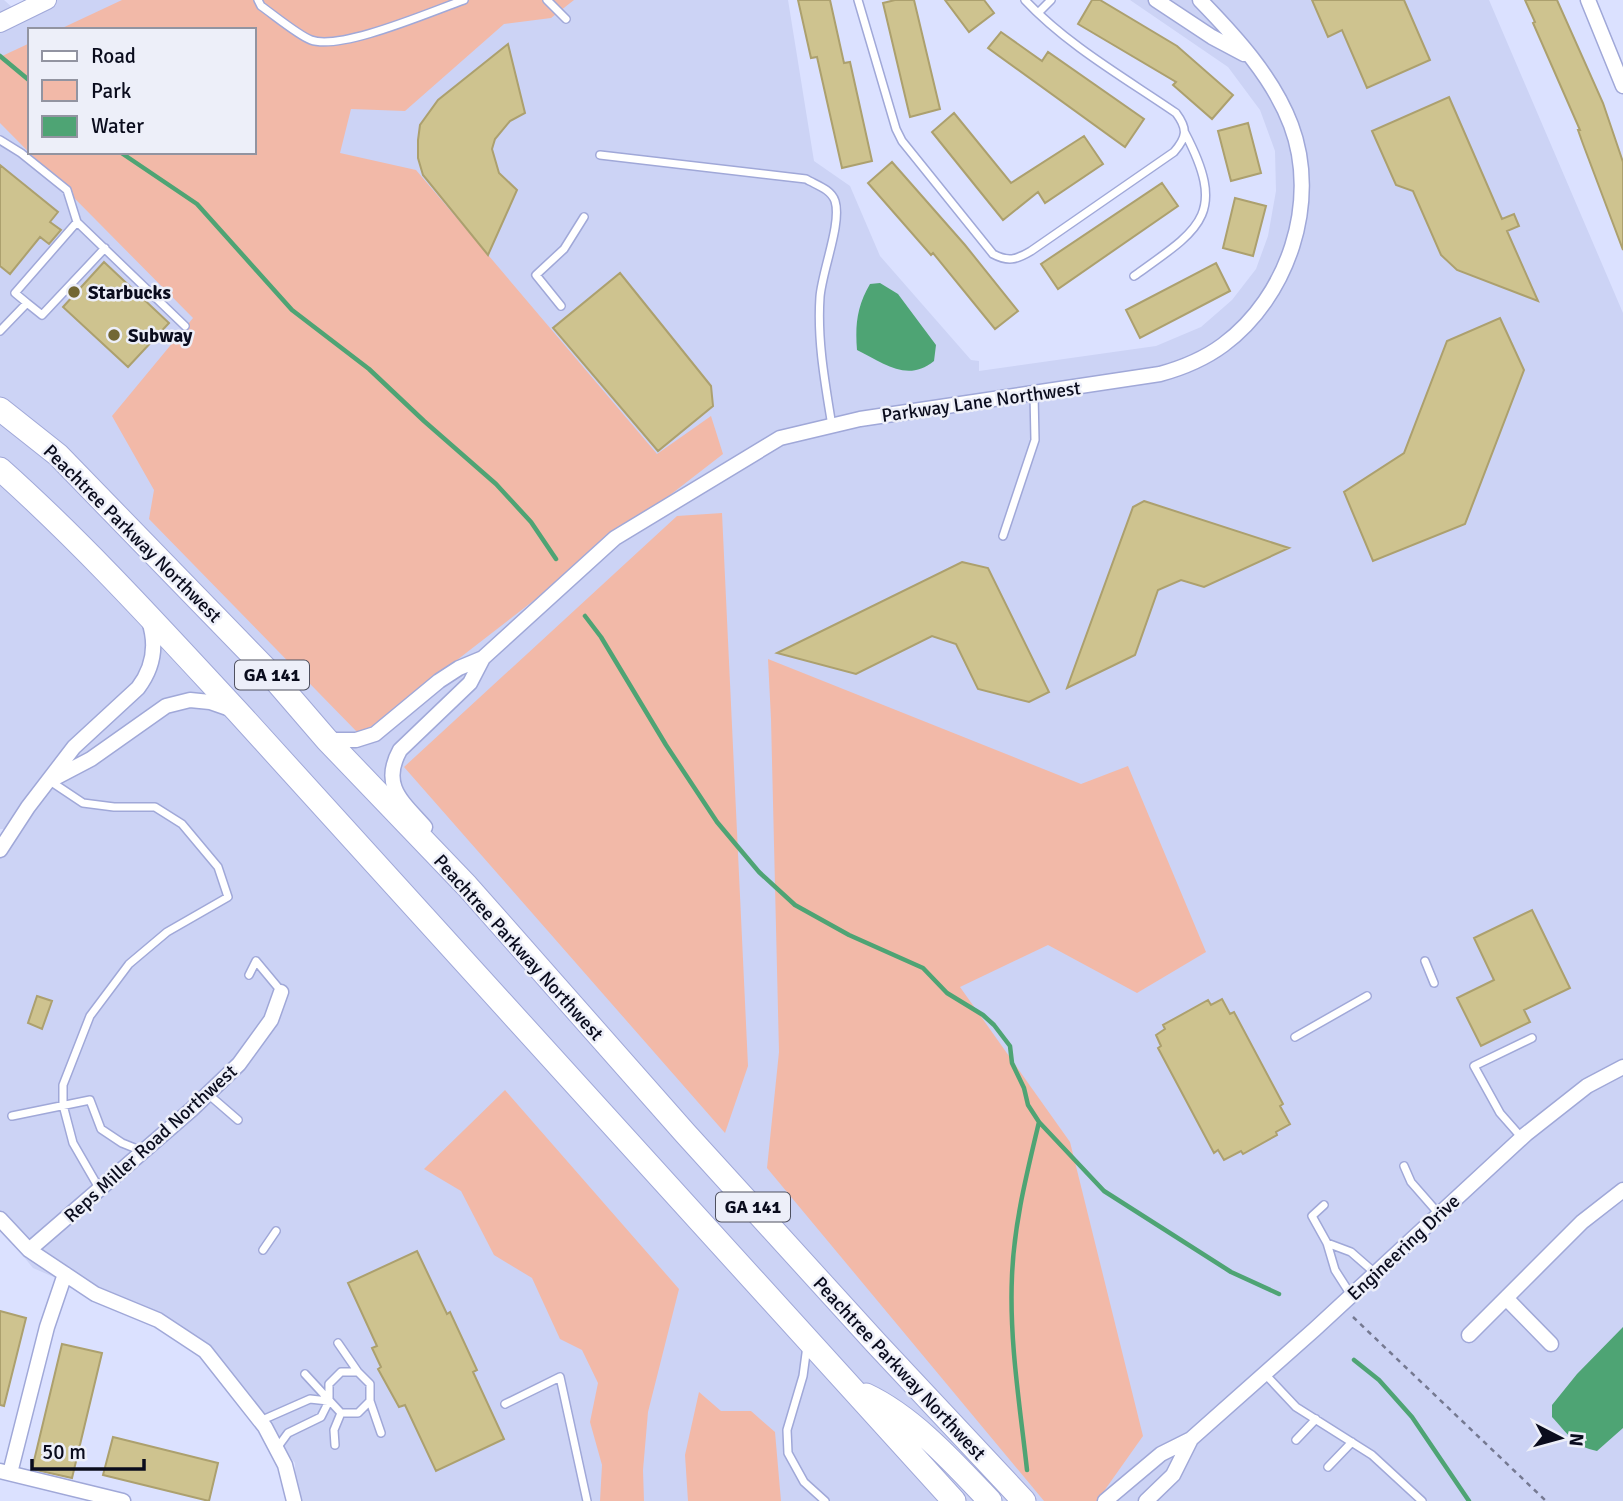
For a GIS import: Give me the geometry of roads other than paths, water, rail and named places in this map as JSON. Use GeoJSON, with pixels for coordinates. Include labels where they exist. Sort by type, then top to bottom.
{"type":"FeatureCollection","features":[{"type":"Feature","properties":{"kind":"highway","name":"Peachtree Parkway Northwest"},"geometry":{"type":"LineString","coordinates":[[5,407],[58,455],[265,668],[327,740],[467,886],[685,1133],[1024,1501]]}},
{"type":"Feature","properties":{"kind":"highway","name":"GA 141"},"geometry":{"type":"LineString","coordinates":[[0,469],[46,510],[237,710],[954,1501]]}},
{"type":"Feature","properties":{"kind":"highway"},"geometry":{"type":"LineString","coordinates":[[854,1389],[886,1405],[955,1464],[990,1501]]}},
{"type":"Feature","properties":{"kind":"street"},"geometry":{"type":"LineString","coordinates":[[0,23],[47,0]]}},
{"type":"Feature","properties":{"kind":"street","name":"Parkway Lane Northwest"},"geometry":{"type":"LineString","coordinates":[[1156,0],[1212,37],[1252,58]]}},
{"type":"Feature","properties":{"kind":"street","name":"Parkway Lane Northwest"},"geometry":{"type":"LineString","coordinates":[[467,886],[438,841],[396,794],[392,782],[393,770],[400,750],[470,683],[483,658],[615,538],[780,438],[860,419],[1160,374],[1202,358],[1230,340],[1254,316],[1268,299],[1284,269],[1295,237],[1301,192],[1300,170],[1292,126],[1282,105],[1252,58],[1200,0]]}},
{"type":"Feature","properties":{"kind":"street"},"geometry":{"type":"LineString","coordinates":[[1588,0],[1623,86]]}},
{"type":"Feature","properties":{"kind":"street"},"geometry":{"type":"LineString","coordinates":[[0,849],[74,747],[138,688],[146,677],[155,646],[147,614]]}},
{"type":"Feature","properties":{"kind":"street","name":"Parkway Lane Northwest"},"geometry":{"type":"LineString","coordinates":[[327,740],[356,740],[375,734],[439,681],[459,667],[483,658]]}},
{"type":"Feature","properties":{"kind":"street"},"geometry":{"type":"LineString","coordinates":[[50,781],[91,759],[166,706],[178,702],[199,701],[237,710]]}},
{"type":"Feature","properties":{"kind":"street","name":"Reps Miller Road Northwest"},"geometry":{"type":"LineString","coordinates":[[29,1250],[239,1064],[271,1020],[281,992]]}},
{"type":"Feature","properties":{"kind":"street","name":"Engineering Drive"},"geometry":{"type":"LineString","coordinates":[[1105,1501],[1161,1454],[1191,1439],[1522,1138],[1587,1086],[1623,1067]]}},
{"type":"Feature","properties":{"kind":"street"},"geometry":{"type":"LineString","coordinates":[[1469,1335],[1582,1222],[1623,1190]]}},
{"type":"Feature","properties":{"kind":"street"},"geometry":{"type":"LineString","coordinates":[[0,1219],[29,1250],[95,1294],[158,1320],[205,1352],[260,1421],[285,1465],[294,1501]]}},
{"type":"Feature","properties":{"kind":"street"},"geometry":{"type":"LineString","coordinates":[[65,1274],[5,1472],[123,1501]]}},
{"type":"Feature","properties":{"kind":"street"},"geometry":{"type":"LineString","coordinates":[[1506,1298],[1551,1344]]}},
{"type":"Feature","properties":{"kind":"street","name":"Engineering Drive"},"geometry":{"type":"LineString","coordinates":[[1146,1501],[1173,1475],[1191,1439]]}},
{"type":"Feature","properties":{"kind":"lane"},"geometry":{"type":"LineString","coordinates":[[258,0],[261,6],[311,40],[330,42],[372,32],[464,0]]}},
{"type":"Feature","properties":{"kind":"lane"},"geometry":{"type":"LineString","coordinates":[[547,0],[566,19]]}},
{"type":"Feature","properties":{"kind":"lane"},"geometry":{"type":"LineString","coordinates":[[858,0],[896,129],[902,141],[993,254],[1005,260],[1018,259],[1031,251],[1174,152],[1183,142],[1185,132]]}},
{"type":"Feature","properties":{"kind":"lane"},"geometry":{"type":"LineString","coordinates":[[1025,0],[1038,13],[1176,113],[1200,161],[1207,197],[1205,207],[1185,239],[1134,276]]}},
{"type":"Feature","properties":{"kind":"lane"},"geometry":{"type":"LineString","coordinates":[[1038,13],[1051,0]]}},
{"type":"Feature","properties":{"kind":"lane"},"geometry":{"type":"LineString","coordinates":[[0,140],[21,153],[67,190],[77,222],[185,326]]}},
{"type":"Feature","properties":{"kind":"lane"},"geometry":{"type":"LineString","coordinates":[[600,155],[806,179],[827,190],[835,200],[836,213],[822,279],[819,333],[832,426]]}},
{"type":"Feature","properties":{"kind":"lane"},"geometry":{"type":"LineString","coordinates":[[561,306],[536,275],[564,249],[584,217]]}},
{"type":"Feature","properties":{"kind":"lane"},"geometry":{"type":"LineString","coordinates":[[77,222],[15,293],[42,315],[104,248]]}},
{"type":"Feature","properties":{"kind":"lane"},"geometry":{"type":"LineString","coordinates":[[0,331],[27,303]]}},
{"type":"Feature","properties":{"kind":"lane"},"geometry":{"type":"LineString","coordinates":[[1003,536],[1035,440],[1034,393]]}},
{"type":"Feature","properties":{"kind":"lane"},"geometry":{"type":"LineString","coordinates":[[50,781],[83,803],[114,807],[155,807],[182,824],[218,867],[228,897],[167,932],[129,964],[90,1016],[63,1085],[63,1105],[73,1143],[99,1188]]}},
{"type":"Feature","properties":{"kind":"lane"},"geometry":{"type":"LineString","coordinates":[[249,975],[256,961],[281,992]]}},
{"type":"Feature","properties":{"kind":"lane"},"geometry":{"type":"LineString","coordinates":[[1425,961],[1434,984]]}},
{"type":"Feature","properties":{"kind":"lane"},"geometry":{"type":"LineString","coordinates":[[1295,1037],[1367,996]]}},
{"type":"Feature","properties":{"kind":"lane"},"geometry":{"type":"LineString","coordinates":[[1522,1138],[1500,1113],[1474,1066],[1532,1038]]}},
{"type":"Feature","properties":{"kind":"lane"},"geometry":{"type":"LineString","coordinates":[[208,1094],[238,1120]]}},
{"type":"Feature","properties":{"kind":"lane"},"geometry":{"type":"LineString","coordinates":[[12,1116],[90,1100],[101,1129],[122,1143],[142,1151]]}},
{"type":"Feature","properties":{"kind":"lane"},"geometry":{"type":"LineString","coordinates":[[1404,1166],[1411,1182],[1439,1213]]}},
{"type":"Feature","properties":{"kind":"lane"},"geometry":{"type":"LineString","coordinates":[[1324,1205],[1312,1216],[1326,1243],[1335,1270],[1351,1295]]}},
{"type":"Feature","properties":{"kind":"lane"},"geometry":{"type":"LineString","coordinates":[[263,1250],[276,1231]]}},
{"type":"Feature","properties":{"kind":"lane"},"geometry":{"type":"LineString","coordinates":[[1326,1243],[1351,1252],[1375,1273]]}},
{"type":"Feature","properties":{"kind":"lane"},"geometry":{"type":"LineString","coordinates":[[808,1341],[803,1376],[787,1430],[788,1452],[804,1482],[824,1501]]}},
{"type":"Feature","properties":{"kind":"lane"},"geometry":{"type":"LineString","coordinates":[[338,1343],[370,1384],[370,1401],[381,1433]]}},
{"type":"Feature","properties":{"kind":"lane"},"geometry":{"type":"LineString","coordinates":[[276,1448],[288,1433],[321,1417],[329,1401],[329,1384],[341,1372],[358,1372]]}},
{"type":"Feature","properties":{"kind":"lane"},"geometry":{"type":"LineString","coordinates":[[1264,1373],[1296,1407],[1372,1455],[1422,1501]]}},
{"type":"Feature","properties":{"kind":"lane"},"geometry":{"type":"LineString","coordinates":[[305,1374],[341,1413],[358,1413],[370,1401]]}},
{"type":"Feature","properties":{"kind":"lane"},"geometry":{"type":"LineString","coordinates":[[505,1404],[560,1377],[587,1501]]}},
{"type":"Feature","properties":{"kind":"lane"},"geometry":{"type":"LineString","coordinates":[[260,1421],[310,1399],[329,1401]]}},
{"type":"Feature","properties":{"kind":"lane"},"geometry":{"type":"LineString","coordinates":[[335,1445],[334,1430],[341,1413]]}},
{"type":"Feature","properties":{"kind":"lane"},"geometry":{"type":"LineString","coordinates":[[1296,1440],[1316,1419]]}},
{"type":"Feature","properties":{"kind":"lane"},"geometry":{"type":"LineString","coordinates":[[1328,1466],[1352,1442]]}},
{"type":"Feature","properties":{"kind":"water"},"geometry":{"type":"Polygon","coordinates":[[[880,283],[898,294],[936,345],[934,361],[924,367],[905,371],[886,365],[857,350],[857,324],[862,300],[870,284],[880,283]]]}},
{"type":"Feature","properties":{"kind":"water"},"geometry":{"type":"Polygon","coordinates":[[[1623,1327],[1623,1428],[1597,1451],[1583,1446],[1567,1433],[1552,1417],[1552,1405],[1577,1374],[1623,1327]]]}},
{"type":"Feature","properties":{"kind":"waterway"},"geometry":{"type":"LineString","coordinates":[[0,56],[28,79]]}},
{"type":"Feature","properties":{"kind":"waterway"},"geometry":{"type":"LineString","coordinates":[[123,154],[197,204],[292,310],[369,369],[496,484],[531,522],[556,559]]}},
{"type":"Feature","properties":{"kind":"waterway"},"geometry":{"type":"LineString","coordinates":[[585,616],[601,637],[666,745],[717,822],[759,872],[795,905],[849,935],[923,968],[947,993],[994,1025],[1010,1046],[1012,1063],[1024,1088],[1028,1105],[1039,1122],[1104,1191],[1231,1272],[1279,1294]]}},
{"type":"Feature","properties":{"kind":"waterway"},"geometry":{"type":"LineString","coordinates":[[1027,1470],[1018,1397],[1011,1300],[1018,1217],[1039,1122]]}},
{"type":"Feature","properties":{"kind":"waterway"},"geometry":{"type":"LineString","coordinates":[[1354,1360],[1379,1380],[1412,1417],[1469,1501]]}},
{"type":"Feature","properties":{"kind":"place","name":"Starbucks"},"geometry":{"type":"Point","coordinates":[74,292]}},
{"type":"Feature","properties":{"kind":"place","name":"Subway"},"geometry":{"type":"Point","coordinates":[114,335]}}]}
